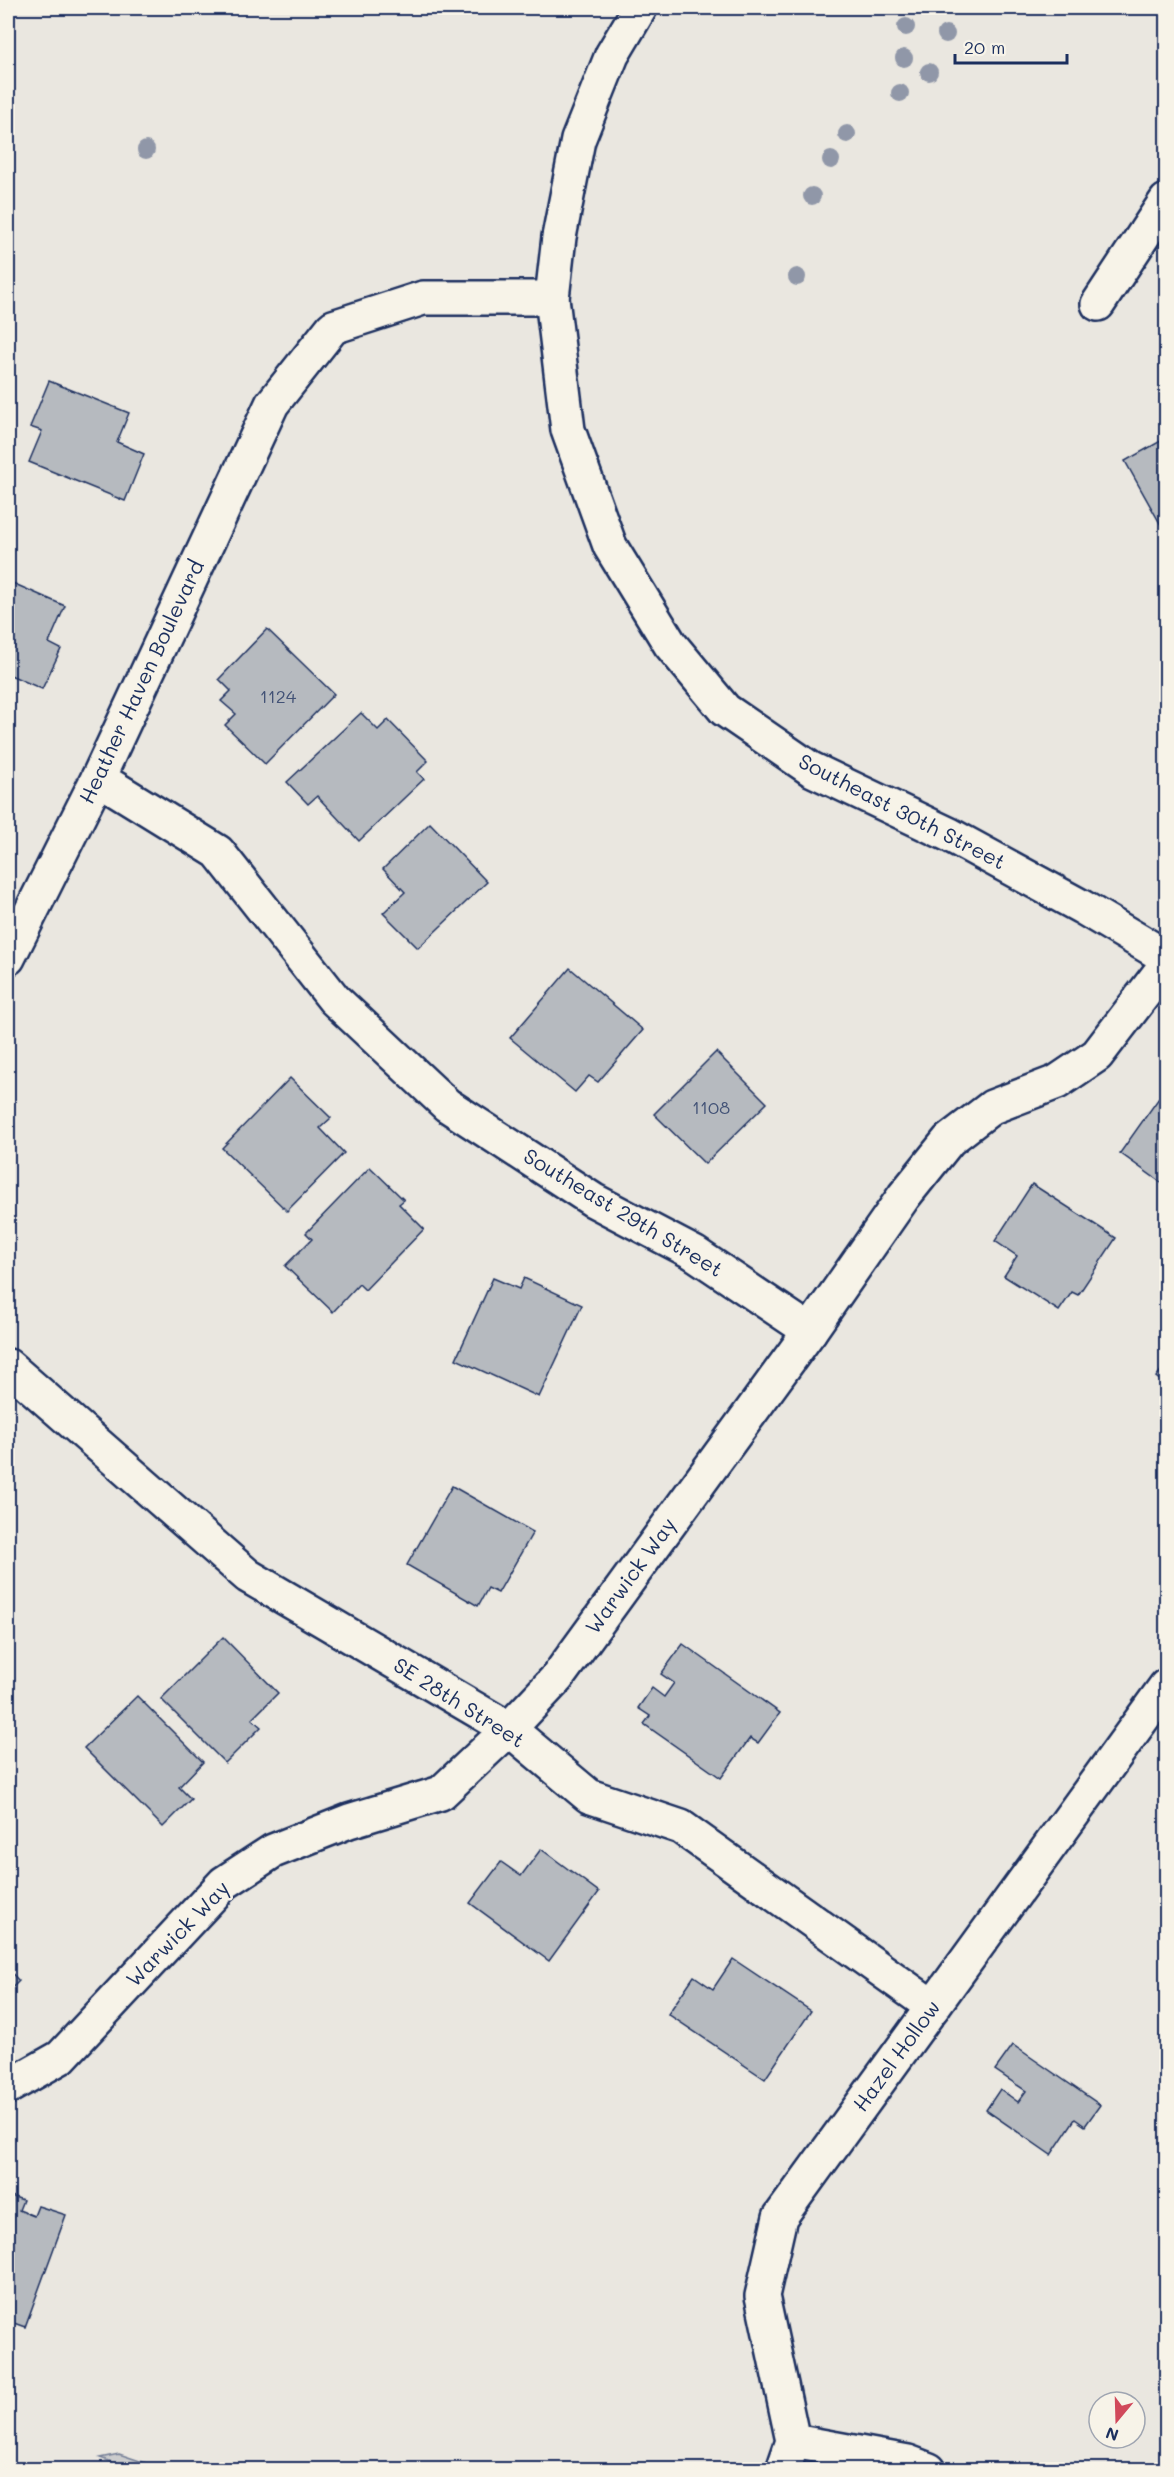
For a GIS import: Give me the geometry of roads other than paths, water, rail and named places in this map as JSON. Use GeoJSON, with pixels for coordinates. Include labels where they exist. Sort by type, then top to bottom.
{"type":"FeatureCollection","features":[{"type":"Feature","properties":{"kind":"street","name":"Southeast 30th Street"},"geometry":{"type":"LineString","coordinates":[[640,8],[612,55],[578,140],[559,237],[552,298],[568,429],[610,546],[670,644],[725,710],[811,769],[950,835],[1082,907],[1167,957]]}},
{"type":"Feature","properties":{"kind":"street"},"geometry":{"type":"LineString","coordinates":[[1098,304],[1167,201]]}},
{"type":"Feature","properties":{"kind":"street","name":"Heather Haven Boulevard"},"geometry":{"type":"LineString","coordinates":[[8,958],[98,778],[272,404],[333,327],[423,298],[552,298]]}},
{"type":"Feature","properties":{"kind":"street","name":"Southeast 29th Street"},"geometry":{"type":"LineString","coordinates":[[98,778],[218,852],[334,999],[447,1105],[593,1200],[694,1253],[810,1331]]}},
{"type":"Feature","properties":{"kind":"street","name":"Warwick Way"},"geometry":{"type":"LineString","coordinates":[[8,2087],[61,2057],[224,1883],[273,1851],[349,1821],[441,1793],[508,1729],[557,1678],[810,1331],[904,1196],[949,1140],[992,1107],[1057,1082],[1097,1055],[1167,965]]}},
{"type":"Feature","properties":{"kind":"street","name":"SE 28th Street"},"geometry":{"type":"LineString","coordinates":[[8,1366],[248,1576],[508,1729],[590,1796],[681,1827],[933,2007]]}},
{"type":"Feature","properties":{"kind":"street","name":"Hazel Hollow"},"geometry":{"type":"LineString","coordinates":[[788,2456],[762,2296],[780,2217],[1167,1686]]}},
{"type":"Feature","properties":{"kind":"street"},"geometry":{"type":"LineString","coordinates":[[788,2456],[908,2462],[929,2469]]}}]}
